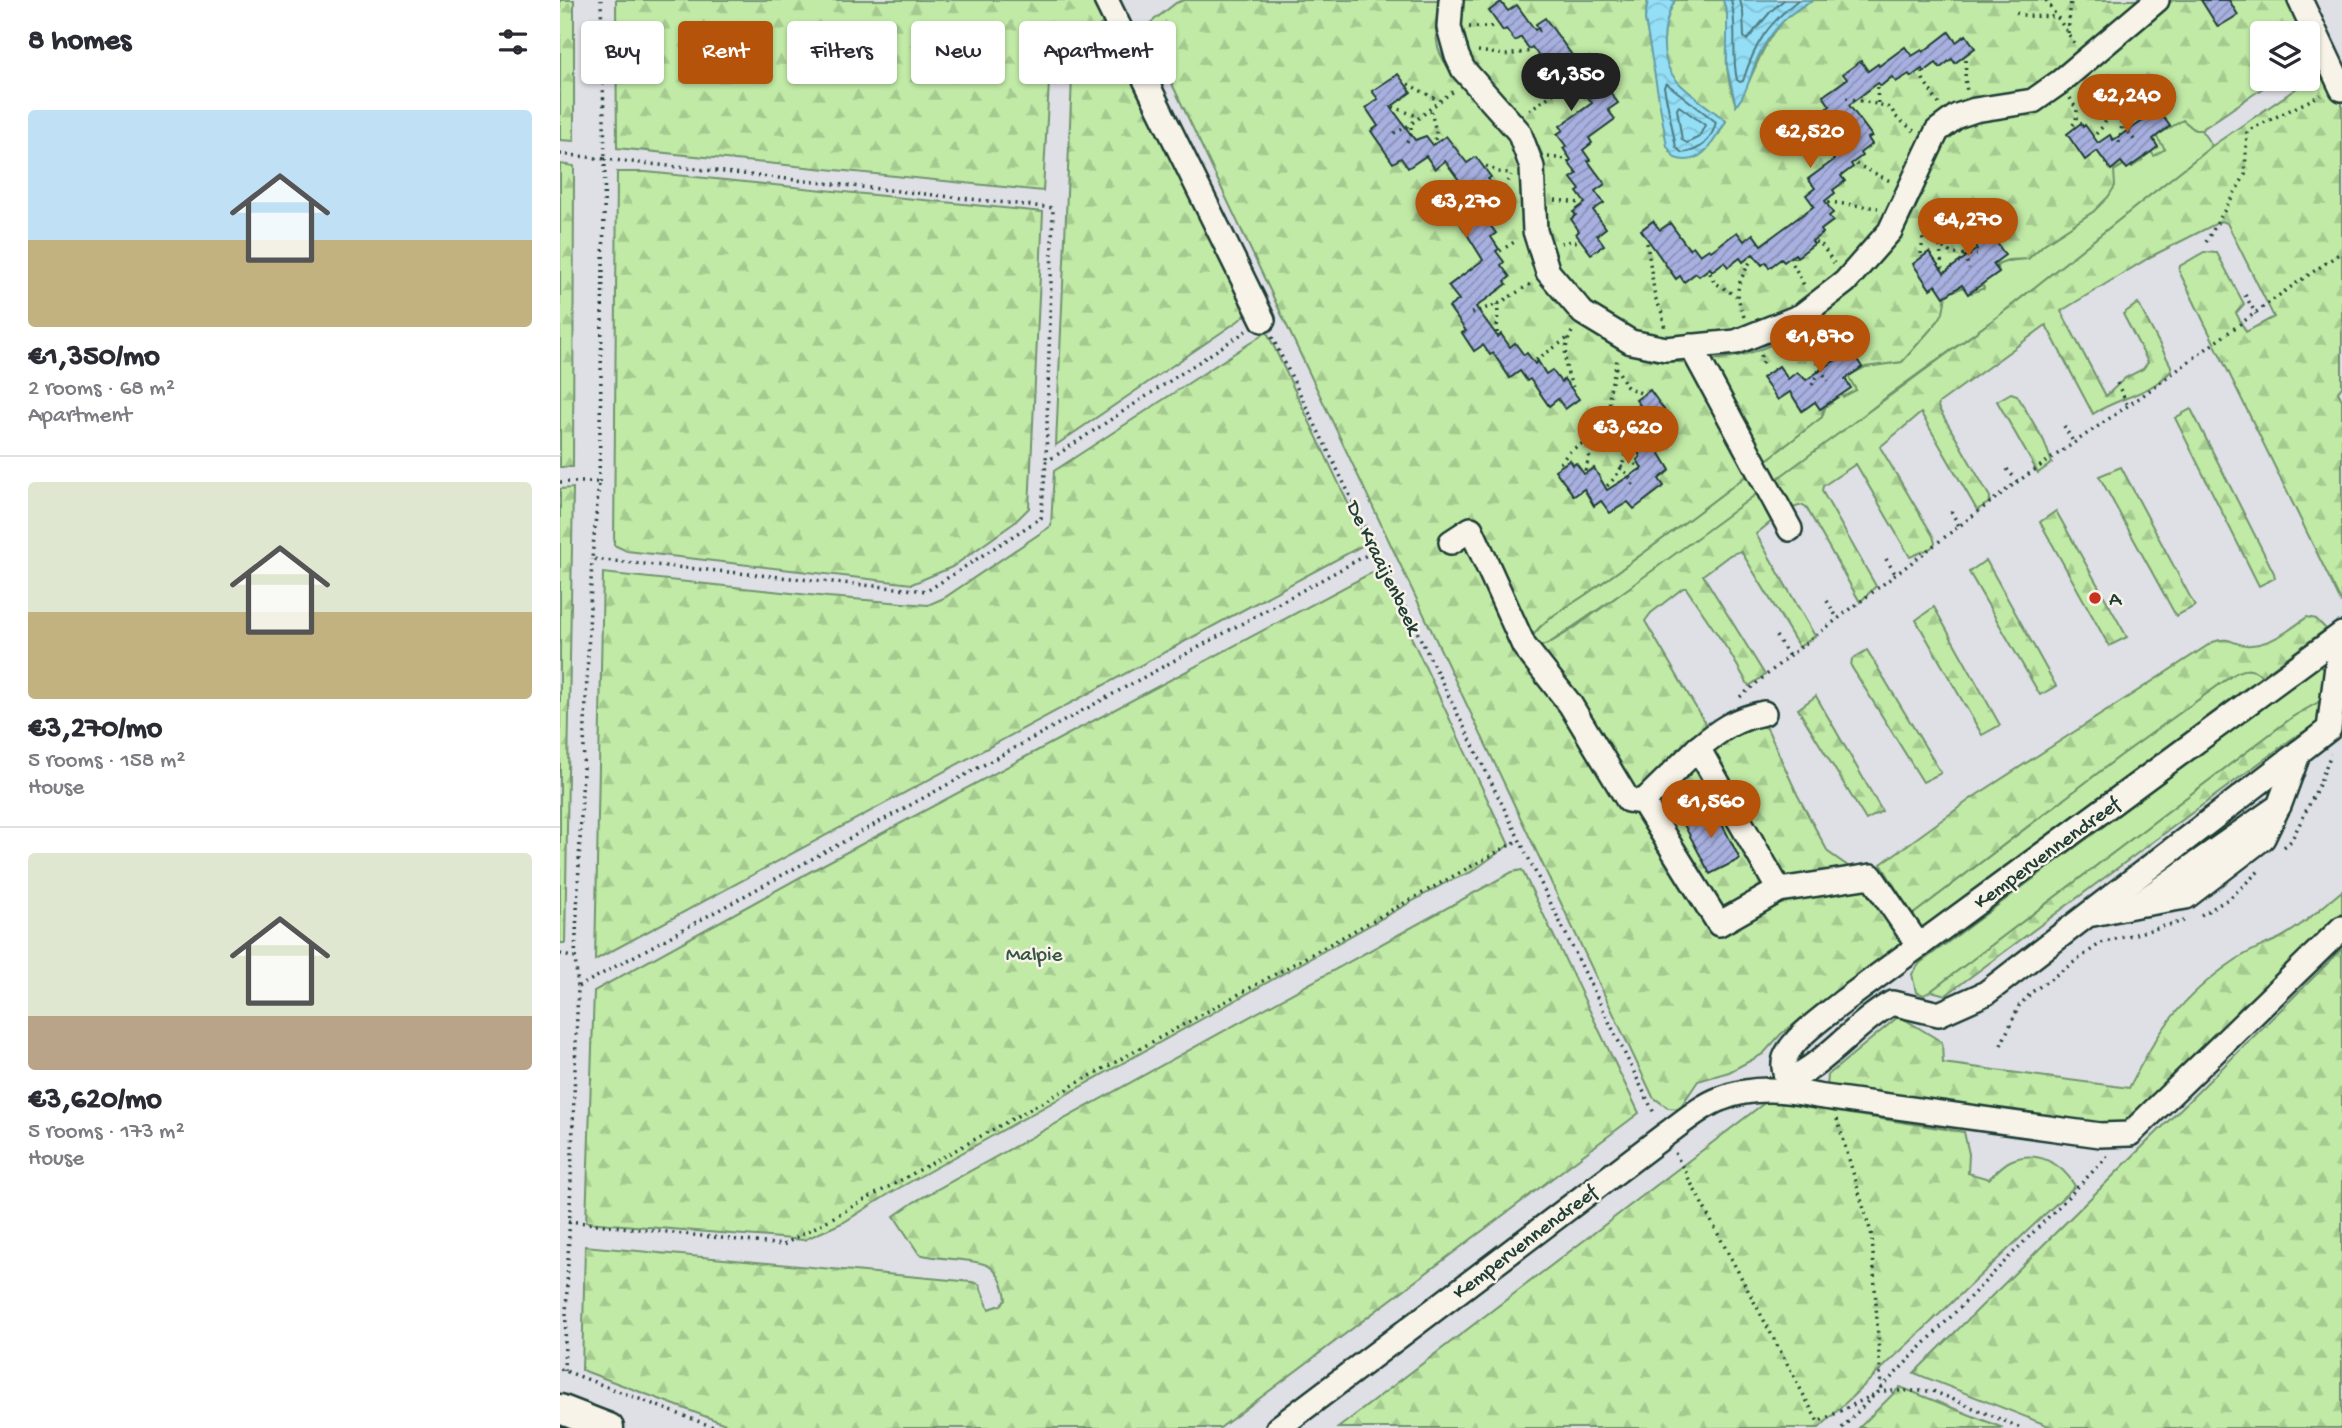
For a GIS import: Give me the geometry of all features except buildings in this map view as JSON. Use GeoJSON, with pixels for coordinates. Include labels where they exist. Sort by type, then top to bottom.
{"type":"FeatureCollection","features":[{"type":"Feature","properties":{"kind":"main road"},"geometry":{"type":"LineString","coordinates":[[560,1409],[610,1428]]}},
{"type":"Feature","properties":{"kind":"street"},"geometry":{"type":"LineString","coordinates":[[1106,0],[1263,320]]}},
{"type":"Feature","properties":{"kind":"street"},"geometry":{"type":"LineString","coordinates":[[1451,0],[1449,27],[1463,69],[1519,132],[1532,167],[1535,231],[1548,272],[1581,311],[1631,342],[1666,349],[1736,342],[1795,318],[1816,304],[1845,282],[1874,251],[1905,201],[1937,131],[1961,116],[2033,101],[2060,82],[2157,0]]}},
{"type":"Feature","properties":{"kind":"street"},"geometry":{"type":"LineString","coordinates":[[2300,0],[2341,87]]}},
{"type":"Feature","properties":{"kind":"street"},"geometry":{"type":"LineString","coordinates":[[1691,346],[1790,529]]}},
{"type":"Feature","properties":{"kind":"street"},"geometry":{"type":"LineString","coordinates":[[1451,542],[1471,529],[1524,646],[1570,704],[1628,800],[1643,802]]}},
{"type":"Feature","properties":{"kind":"street"},"geometry":{"type":"LineString","coordinates":[[1788,1085],[1874,1013],[1892,1003],[1939,1014],[1986,993],[2114,894],[2146,891],[2240,820],[2253,787],[2329,729],[2342,635]]}},
{"type":"Feature","properties":{"kind":"street","name":"Kempervennendreef"},"geometry":{"type":"LineString","coordinates":[[1788,1085],[1783,1068],[1785,1057],[1795,1042],[1845,1000],[2342,635]]}},
{"type":"Feature","properties":{"kind":"street"},"geometry":{"type":"LineString","coordinates":[[1643,802],[1698,748],[1739,718],[1764,712]]}},
{"type":"Feature","properties":{"kind":"street"},"geometry":{"type":"LineString","coordinates":[[1698,748],[1779,890]]}},
{"type":"Feature","properties":{"kind":"street"},"geometry":{"type":"LineString","coordinates":[[2086,915],[2186,897],[2263,838],[2279,806],[2299,752]]}},
{"type":"Feature","properties":{"kind":"street"},"geometry":{"type":"LineString","coordinates":[[1643,802],[1719,924],[1779,890],[1871,876],[1919,946]]}},
{"type":"Feature","properties":{"kind":"street"},"geometry":{"type":"LineString","coordinates":[[2130,1134],[2342,928]]}},
{"type":"Feature","properties":{"kind":"street"},"geometry":{"type":"LineString","coordinates":[[1892,1003],[1893,966]]}},
{"type":"Feature","properties":{"kind":"street","name":"Kempervennendreef"},"geometry":{"type":"LineString","coordinates":[[1278,1428],[1665,1135],[1718,1099],[1788,1085],[1818,1096],[2100,1135],[2130,1134]]}},
{"type":"Feature","properties":{"kind":"path"},"geometry":{"type":"LineString","coordinates":[[601,0],[605,159],[599,482],[592,559],[575,957],[578,987],[562,1370],[716,1428]]}},
{"type":"Feature","properties":{"kind":"path"},"geometry":{"type":"LineString","coordinates":[[2046,0],[2068,34],[2088,58],[2105,88],[2124,108],[2144,115]]}},
{"type":"Feature","properties":{"kind":"path"},"geometry":{"type":"LineString","coordinates":[[2068,34],[2071,0]]}},
{"type":"Feature","properties":{"kind":"path"},"geometry":{"type":"LineString","coordinates":[[2016,13],[2057,17]]}},
{"type":"Feature","properties":{"kind":"path"},"geometry":{"type":"LineString","coordinates":[[1457,56],[1477,51],[1507,55],[1531,51]]}},
{"type":"Feature","properties":{"kind":"path"},"geometry":{"type":"LineString","coordinates":[[1922,72],[1934,97],[1961,116],[1966,60]]}},
{"type":"Feature","properties":{"kind":"path"},"geometry":{"type":"LineString","coordinates":[[1511,122],[1560,89],[1568,77]]}},
{"type":"Feature","properties":{"kind":"path"},"geometry":{"type":"LineString","coordinates":[[1394,133],[1431,111],[1438,100],[1473,80]]}},
{"type":"Feature","properties":{"kind":"path"},"geometry":{"type":"LineString","coordinates":[[2060,82],[2077,110],[2076,121],[2071,127]]}},
{"type":"Feature","properties":{"kind":"path"},"geometry":{"type":"LineString","coordinates":[[1408,84],[1438,100]]}},
{"type":"Feature","properties":{"kind":"path"},"geometry":{"type":"LineString","coordinates":[[1877,87],[1878,105]]}},
{"type":"Feature","properties":{"kind":"path"},"geometry":{"type":"LineString","coordinates":[[2206,242],[2245,175],[2247,131],[2341,87]]}},
{"type":"Feature","properties":{"kind":"path"},"geometry":{"type":"LineString","coordinates":[[2105,88],[2111,108],[2135,141]]}},
{"type":"Feature","properties":{"kind":"path"},"geometry":{"type":"LineString","coordinates":[[1560,89],[1579,92],[1587,98],[1595,97]]}},
{"type":"Feature","properties":{"kind":"path"},"geometry":{"type":"LineString","coordinates":[[2113,97],[2137,90]]}},
{"type":"Feature","properties":{"kind":"path"},"geometry":{"type":"LineString","coordinates":[[1846,99],[1892,110],[1895,116],[1931,143]]}},
{"type":"Feature","properties":{"kind":"path"},"geometry":{"type":"LineString","coordinates":[[1393,107],[1418,117]]}},
{"type":"Feature","properties":{"kind":"path"},"geometry":{"type":"LineString","coordinates":[[2095,134],[2105,125],[2111,108]]}},
{"type":"Feature","properties":{"kind":"path"},"geometry":{"type":"LineString","coordinates":[[1431,111],[1437,136],[1433,142]]}},
{"type":"Feature","properties":{"kind":"path"},"geometry":{"type":"LineString","coordinates":[[1407,142],[1411,125]]}},
{"type":"Feature","properties":{"kind":"path"},"geometry":{"type":"LineString","coordinates":[[2119,143],[2122,125]]}},
{"type":"Feature","properties":{"kind":"path"},"geometry":{"type":"LineString","coordinates":[[560,154],[1053,208],[1046,462],[1041,518],[927,591],[592,559]]}},
{"type":"Feature","properties":{"kind":"path"},"geometry":{"type":"LineString","coordinates":[[1857,164],[1871,169],[1905,201]]}},
{"type":"Feature","properties":{"kind":"path"},"geometry":{"type":"LineString","coordinates":[[1486,166],[1498,172],[1514,173],[1510,175],[1495,204],[1486,207]]}},
{"type":"Feature","properties":{"kind":"path"},"geometry":{"type":"LineString","coordinates":[[1828,202],[1876,207],[1905,201],[1916,202],[1937,233],[1942,269]]}},
{"type":"Feature","properties":{"kind":"path"},"geometry":{"type":"LineString","coordinates":[[1926,216],[1936,216],[1957,206],[1976,204]]}},
{"type":"Feature","properties":{"kind":"path"},"geometry":{"type":"LineString","coordinates":[[1950,210],[1977,230]]}},
{"type":"Feature","properties":{"kind":"path"},"geometry":{"type":"LineString","coordinates":[[1921,254],[1926,216]]}},
{"type":"Feature","properties":{"kind":"path"},"geometry":{"type":"LineString","coordinates":[[1815,242],[1821,244],[1845,282]]}},
{"type":"Feature","properties":{"kind":"path"},"geometry":{"type":"LineString","coordinates":[[1647,243],[1655,297],[1664,321],[1666,349]]}},
{"type":"Feature","properties":{"kind":"path"},"geometry":{"type":"LineString","coordinates":[[1940,246],[1953,254],[1977,255]]}},
{"type":"Feature","properties":{"kind":"path"},"geometry":{"type":"LineString","coordinates":[[1733,702],[2017,482],[2342,252]]}},
{"type":"Feature","properties":{"kind":"path"},"geometry":{"type":"LineString","coordinates":[[1965,254],[1969,269]]}},
{"type":"Feature","properties":{"kind":"path"},"geometry":{"type":"LineString","coordinates":[[1794,257],[1793,264],[1798,275],[1816,304]]}},
{"type":"Feature","properties":{"kind":"path"},"geometry":{"type":"LineString","coordinates":[[1751,336],[1736,296],[1752,258]]}},
{"type":"Feature","properties":{"kind":"path"},"geometry":{"type":"LineString","coordinates":[[1472,313],[1498,304],[1548,272]]}},
{"type":"Feature","properties":{"kind":"path"},"geometry":{"type":"LineString","coordinates":[[1710,273],[1714,282],[1736,296]]}},
{"type":"Feature","properties":{"kind":"path"},"geometry":{"type":"LineString","coordinates":[[2245,295],[2256,314]]}},
{"type":"Feature","properties":{"kind":"path"},"geometry":{"type":"LineString","coordinates":[[1497,334],[1498,304]]}},
{"type":"Feature","properties":{"kind":"path"},"geometry":{"type":"LineString","coordinates":[[1536,360],[1568,338],[1579,320],[1581,311]]}},
{"type":"Feature","properties":{"kind":"path"},"geometry":{"type":"LineString","coordinates":[[1795,318],[1810,344],[1812,355],[1828,381]]}},
{"type":"Feature","properties":{"kind":"path"},"geometry":{"type":"LineString","coordinates":[[1046,462],[1263,320]]}},
{"type":"Feature","properties":{"kind":"path","name":"De Kraaijenbeek"},"geometry":{"type":"LineString","coordinates":[[1263,320],[1665,1135],[1818,1422],[1881,1391]]}},
{"type":"Feature","properties":{"kind":"path"},"geometry":{"type":"LineString","coordinates":[[1585,471],[1596,436],[1610,410],[1617,334]]}},
{"type":"Feature","properties":{"kind":"path"},"geometry":{"type":"LineString","coordinates":[[1568,338],[1566,369],[1573,387]]}},
{"type":"Feature","properties":{"kind":"path"},"geometry":{"type":"LineString","coordinates":[[1810,344],[1837,356]]}},
{"type":"Feature","properties":{"kind":"path"},"geometry":{"type":"LineString","coordinates":[[1616,367],[1627,387],[1641,393]]}},
{"type":"Feature","properties":{"kind":"path"},"geometry":{"type":"LineString","coordinates":[[1812,385],[1820,368]]}},
{"type":"Feature","properties":{"kind":"path"},"geometry":{"type":"LineString","coordinates":[[2117,383],[2128,406]]}},
{"type":"Feature","properties":{"kind":"path"},"geometry":{"type":"LineString","coordinates":[[1607,486],[1621,466],[1626,453],[1625,440],[1610,410]]}},
{"type":"Feature","properties":{"kind":"path"},"geometry":{"type":"LineString","coordinates":[[1617,421],[1640,421]]}},
{"type":"Feature","properties":{"kind":"path"},"geometry":{"type":"LineString","coordinates":[[2064,426],[2074,443]]}},
{"type":"Feature","properties":{"kind":"path"},"geometry":{"type":"LineString","coordinates":[[1560,463],[1571,450],[1596,436]]}},
{"type":"Feature","properties":{"kind":"path"},"geometry":{"type":"LineString","coordinates":[[1625,440],[1642,446]]}},
{"type":"Feature","properties":{"kind":"path"},"geometry":{"type":"LineString","coordinates":[[1626,453],[1644,474]]}},
{"type":"Feature","properties":{"kind":"path"},"geometry":{"type":"LineString","coordinates":[[1621,466],[1633,486]]}},
{"type":"Feature","properties":{"kind":"path"},"geometry":{"type":"LineString","coordinates":[[2007,469],[2017,482]]}},
{"type":"Feature","properties":{"kind":"path"},"geometry":{"type":"LineString","coordinates":[[560,482],[599,482]]}},
{"type":"Feature","properties":{"kind":"path"},"geometry":{"type":"LineString","coordinates":[[1951,511],[1959,526]]}},
{"type":"Feature","properties":{"kind":"path"},"geometry":{"type":"LineString","coordinates":[[578,987],[1376,550]]}},
{"type":"Feature","properties":{"kind":"path"},"geometry":{"type":"LineString","coordinates":[[1886,559],[1896,575]]}},
{"type":"Feature","properties":{"kind":"path"},"geometry":{"type":"LineString","coordinates":[[1828,601],[1838,619]]}},
{"type":"Feature","properties":{"kind":"path"},"geometry":{"type":"LineString","coordinates":[[1776,636],[1789,656]]}},
{"type":"Feature","properties":{"kind":"path"},"geometry":{"type":"LineString","coordinates":[[568,1221],[783,1245],[1519,840]]}},
{"type":"Feature","properties":{"kind":"path"},"geometry":{"type":"LineString","coordinates":[[560,954],[575,957]]}},
{"type":"Feature","properties":{"kind":"path"},"geometry":{"type":"LineString","coordinates":[[1818,1096],[1839,1121],[1872,1236],[1881,1391]]}},
{"type":"Feature","properties":{"kind":"path"},"geometry":{"type":"LineString","coordinates":[[1842,1428],[2130,1134]]}},
{"type":"Feature","properties":{"kind":"path"},"geometry":{"type":"LineString","coordinates":[[1881,1391],[1933,1391],[2021,1428]]}},
{"type":"Feature","properties":{"kind":"green space"},"geometry":{"type":"Polygon","coordinates":[[[560,0],[574,0],[574,141],[560,140],[560,0]]]}},
{"type":"Feature","properties":{"kind":"green space"},"geometry":{"type":"Polygon","coordinates":[[[616,0],[1110,0],[1116,13],[1106,21],[1019,21],[1019,84],[1049,84],[1043,191],[617,148],[617,84],[664,84],[664,21],[616,21],[616,0]]]}},
{"type":"Feature","properties":{"kind":"green space"},"geometry":{"type":"Polygon","coordinates":[[[1184,0],[1439,0],[1436,35],[1441,56],[1461,84],[1513,142],[1522,171],[1528,246],[1540,278],[1578,321],[1611,345],[1648,359],[1689,362],[1726,358],[1768,346],[1803,327],[1835,304],[1895,243],[1916,209],[1940,148],[1953,133],[1968,124],[1997,116],[2162,7],[2174,0],[2295,0],[2305,21],[2250,21],[2250,91],[2258,91],[2201,130],[2195,130],[2183,120],[2156,136],[2165,149],[2154,156],[2150,150],[2140,156],[2142,160],[2132,167],[2128,162],[2114,170],[2115,186],[2094,211],[2044,244],[2028,259],[1996,264],[1999,271],[1979,278],[1984,288],[1972,293],[1968,285],[1946,294],[1943,313],[1938,321],[1902,362],[1865,367],[1848,376],[1856,390],[1843,397],[1840,391],[1829,397],[1832,403],[1823,408],[1822,417],[1675,530],[1553,616],[1538,628],[1529,643],[1537,647],[1548,644],[1573,629],[2001,314],[2212,146],[2293,91],[2320,91],[2320,74],[2331,72],[2342,95],[2342,387],[2338,392],[2342,400],[2342,604],[2179,271],[2180,266],[2204,252],[2217,253],[2244,304],[2236,313],[2246,332],[2274,317],[2227,223],[2221,221],[2152,256],[2061,311],[2106,396],[2125,378],[2143,369],[2148,362],[2123,314],[2138,303],[2171,366],[2171,371],[2154,385],[2093,414],[2046,325],[1939,403],[1938,407],[1990,497],[1990,502],[1977,510],[1921,413],[1880,447],[1933,536],[1935,543],[1931,548],[1910,557],[1856,464],[1823,486],[1822,491],[1876,586],[1860,602],[1806,507],[1796,507],[1778,516],[1756,534],[1815,636],[1799,647],[1741,551],[1730,555],[1703,575],[1765,675],[1749,686],[1686,588],[1651,613],[1645,621],[1705,723],[1745,724],[1767,728],[1797,794],[1828,852],[1862,876],[1903,942],[1781,1034],[1763,1054],[1729,1072],[1698,1081],[1679,1109],[1668,1108],[1653,1097],[1172,84],[1176,84],[1176,21],[1153,21],[1184,0]]]}},
{"type":"Feature","properties":{"kind":"green space"},"geometry":{"type":"Polygon","coordinates":[[[1460,0],[1648,0],[1645,19],[1670,151],[1719,134],[1726,121],[1695,98],[1671,74],[1664,53],[1664,42],[1667,20],[1675,0],[1723,0],[1728,25],[1728,72],[1736,106],[1773,33],[1797,9],[1814,0],[2143,0],[2068,66],[2026,93],[1966,102],[1938,114],[1920,136],[1891,208],[1871,245],[1784,316],[1726,339],[1650,339],[1596,313],[1557,269],[1545,233],[1542,154],[1527,122],[1468,56],[1458,17],[1460,0]]]}},
{"type":"Feature","properties":{"kind":"green space"},"geometry":{"type":"Polygon","coordinates":[[[1072,84],[1141,84],[1255,307],[1056,445],[1072,84]]]}},
{"type":"Feature","properties":{"kind":"green space"},"geometry":{"type":"Polygon","coordinates":[[[2183,120],[2195,130],[2201,130],[2212,146],[2001,314],[1651,573],[1548,644],[1537,647],[1529,643],[1538,629],[1554,616],[1675,530],[1822,417],[1829,397],[1856,390],[1848,376],[1865,367],[1902,362],[1938,321],[1943,312],[1946,294],[1969,285],[1983,289],[1979,278],[1991,269],[2007,261],[2028,259],[2044,244],[2094,211],[2114,171],[2129,162],[2132,167],[2142,160],[2139,156],[2149,150],[2164,150],[2156,136],[2183,120]]]}},
{"type":"Feature","properties":{"kind":"green space"},"geometry":{"type":"Polygon","coordinates":[[[560,164],[574,166],[573,467],[560,467],[560,164]]]}},
{"type":"Feature","properties":{"kind":"green space"},"geometry":{"type":"Polygon","coordinates":[[[617,172],[646,172],[1043,212],[1029,508],[1014,523],[952,567],[912,584],[627,551],[614,545],[617,172]]]}},
{"type":"Feature","properties":{"kind":"green space"},"geometry":{"type":"Polygon","coordinates":[[[1267,332],[1367,543],[595,960],[603,573],[928,605],[944,598],[1051,526],[1054,471],[1267,332]]]}},
{"type":"Feature","properties":{"kind":"green space"},"geometry":{"type":"Polygon","coordinates":[[[2011,393],[2017,395],[2044,441],[2052,463],[2038,473],[1997,401],[2011,393]]]}},
{"type":"Feature","properties":{"kind":"green space"},"geometry":{"type":"Polygon","coordinates":[[[2191,409],[2274,573],[2275,578],[2259,586],[2175,418],[2191,409]]]}},
{"type":"Feature","properties":{"kind":"green space"},"geometry":{"type":"Polygon","coordinates":[[[2121,467],[2195,606],[2176,616],[2099,476],[2121,467]]]}},
{"type":"Feature","properties":{"kind":"green space"},"geometry":{"type":"Polygon","coordinates":[[[573,488],[565,943],[560,943],[560,489],[573,488]]]}},
{"type":"Feature","properties":{"kind":"green space"},"geometry":{"type":"Polygon","coordinates":[[[2056,511],[2127,637],[2109,646],[2040,522],[2056,511]]]}},
{"type":"Feature","properties":{"kind":"green space"},"geometry":{"type":"Polygon","coordinates":[[[1986,560],[2056,686],[2040,695],[1969,572],[1986,560]]]}},
{"type":"Feature","properties":{"kind":"green space","name":"Malpie"},"geometry":{"type":"Polygon","coordinates":[[[1371,573],[1381,573],[1509,845],[1471,872],[1447,882],[892,1192],[844,1222],[804,1240],[586,1222],[594,991],[815,869],[1371,573]]]}},
{"type":"Feature","properties":{"kind":"green space"},"geometry":{"type":"Polygon","coordinates":[[[1934,607],[2000,725],[1982,735],[1916,620],[1934,607]]]}},
{"type":"Feature","properties":{"kind":"green space"},"geometry":{"type":"Polygon","coordinates":[[[2307,617],[2316,619],[2326,629],[2262,676],[2247,670],[2231,676],[2120,756],[1912,915],[1881,864],[1972,798],[2213,642],[2225,640],[2245,645],[2259,644],[2281,635],[2307,617]]]}},
{"type":"Feature","properties":{"kind":"green space"},"geometry":{"type":"Polygon","coordinates":[[[1867,650],[1941,773],[1923,782],[1851,666],[1852,659],[1867,650]]]}},
{"type":"Feature","properties":{"kind":"green space"},"geometry":{"type":"Polygon","coordinates":[[[2319,666],[2332,672],[2326,698],[2294,716],[1931,991],[1924,995],[1916,992],[1912,974],[1920,963],[2319,666]]]}},
{"type":"Feature","properties":{"kind":"green space"},"geometry":{"type":"Polygon","coordinates":[[[2241,669],[2255,670],[2262,676],[1922,928],[1912,915],[2120,756],[2241,669]]]}},
{"type":"Feature","properties":{"kind":"green space"},"geometry":{"type":"Polygon","coordinates":[[[1816,696],[1882,811],[1866,820],[1798,709],[1816,696]]]}},
{"type":"Feature","properties":{"kind":"green space"},"geometry":{"type":"Polygon","coordinates":[[[2326,698],[2324,720],[2293,738],[1946,995],[1931,991],[2294,716],[2326,698]]]}},
{"type":"Feature","properties":{"kind":"green space"},"geometry":{"type":"Polygon","coordinates":[[[1522,870],[1639,1113],[1220,1428],[736,1428],[582,1370],[585,1246],[972,1282],[979,1284],[989,1309],[1001,1305],[1006,1300],[1005,1295],[1000,1279],[993,1269],[977,1262],[919,1254],[894,1216],[914,1202],[1512,872],[1522,870]]]}},
{"type":"Feature","properties":{"kind":"green space"},"geometry":{"type":"Polygon","coordinates":[[[2342,891],[2342,922],[2121,1128],[1827,1087],[1828,1075],[1899,1016],[1942,1042],[1943,1063],[2129,1088],[2172,1017],[2199,988],[2240,957],[2298,927],[2342,891]]]}},
{"type":"Feature","properties":{"kind":"green space"},"geometry":{"type":"Polygon","coordinates":[[[2342,949],[2342,1428],[2054,1428],[1914,1373],[2342,949]]]}},
{"type":"Feature","properties":{"kind":"green space"},"geometry":{"type":"Polygon","coordinates":[[[1767,1101],[1964,1132],[1969,1154],[1968,1173],[1989,1179],[2010,1161],[2039,1158],[2056,1165],[2075,1186],[1819,1428],[1338,1428],[1767,1101]]]}},
{"type":"Feature","properties":{"kind":"green space"},"geometry":{"type":"Polygon","coordinates":[[[1900,1387],[2003,1428],[1859,1428],[1900,1387]]]}},
{"type":"Feature","properties":{"kind":"water"},"geometry":{"type":"Polygon","coordinates":[[[1648,0],[1675,0],[1665,31],[1667,64],[1679,83],[1726,121],[1706,150],[1693,159],[1675,158],[1667,146],[1645,19],[1648,0]]]}},
{"type":"Feature","properties":{"kind":"water"},"geometry":{"type":"Polygon","coordinates":[[[1723,0],[1814,0],[1789,16],[1769,38],[1736,106],[1727,67],[1727,13],[1723,0]]]}},
{"type":"Feature","properties":{"kind":"place","name":"A"},"geometry":{"type":"Point","coordinates":[2095,598]}}]}
